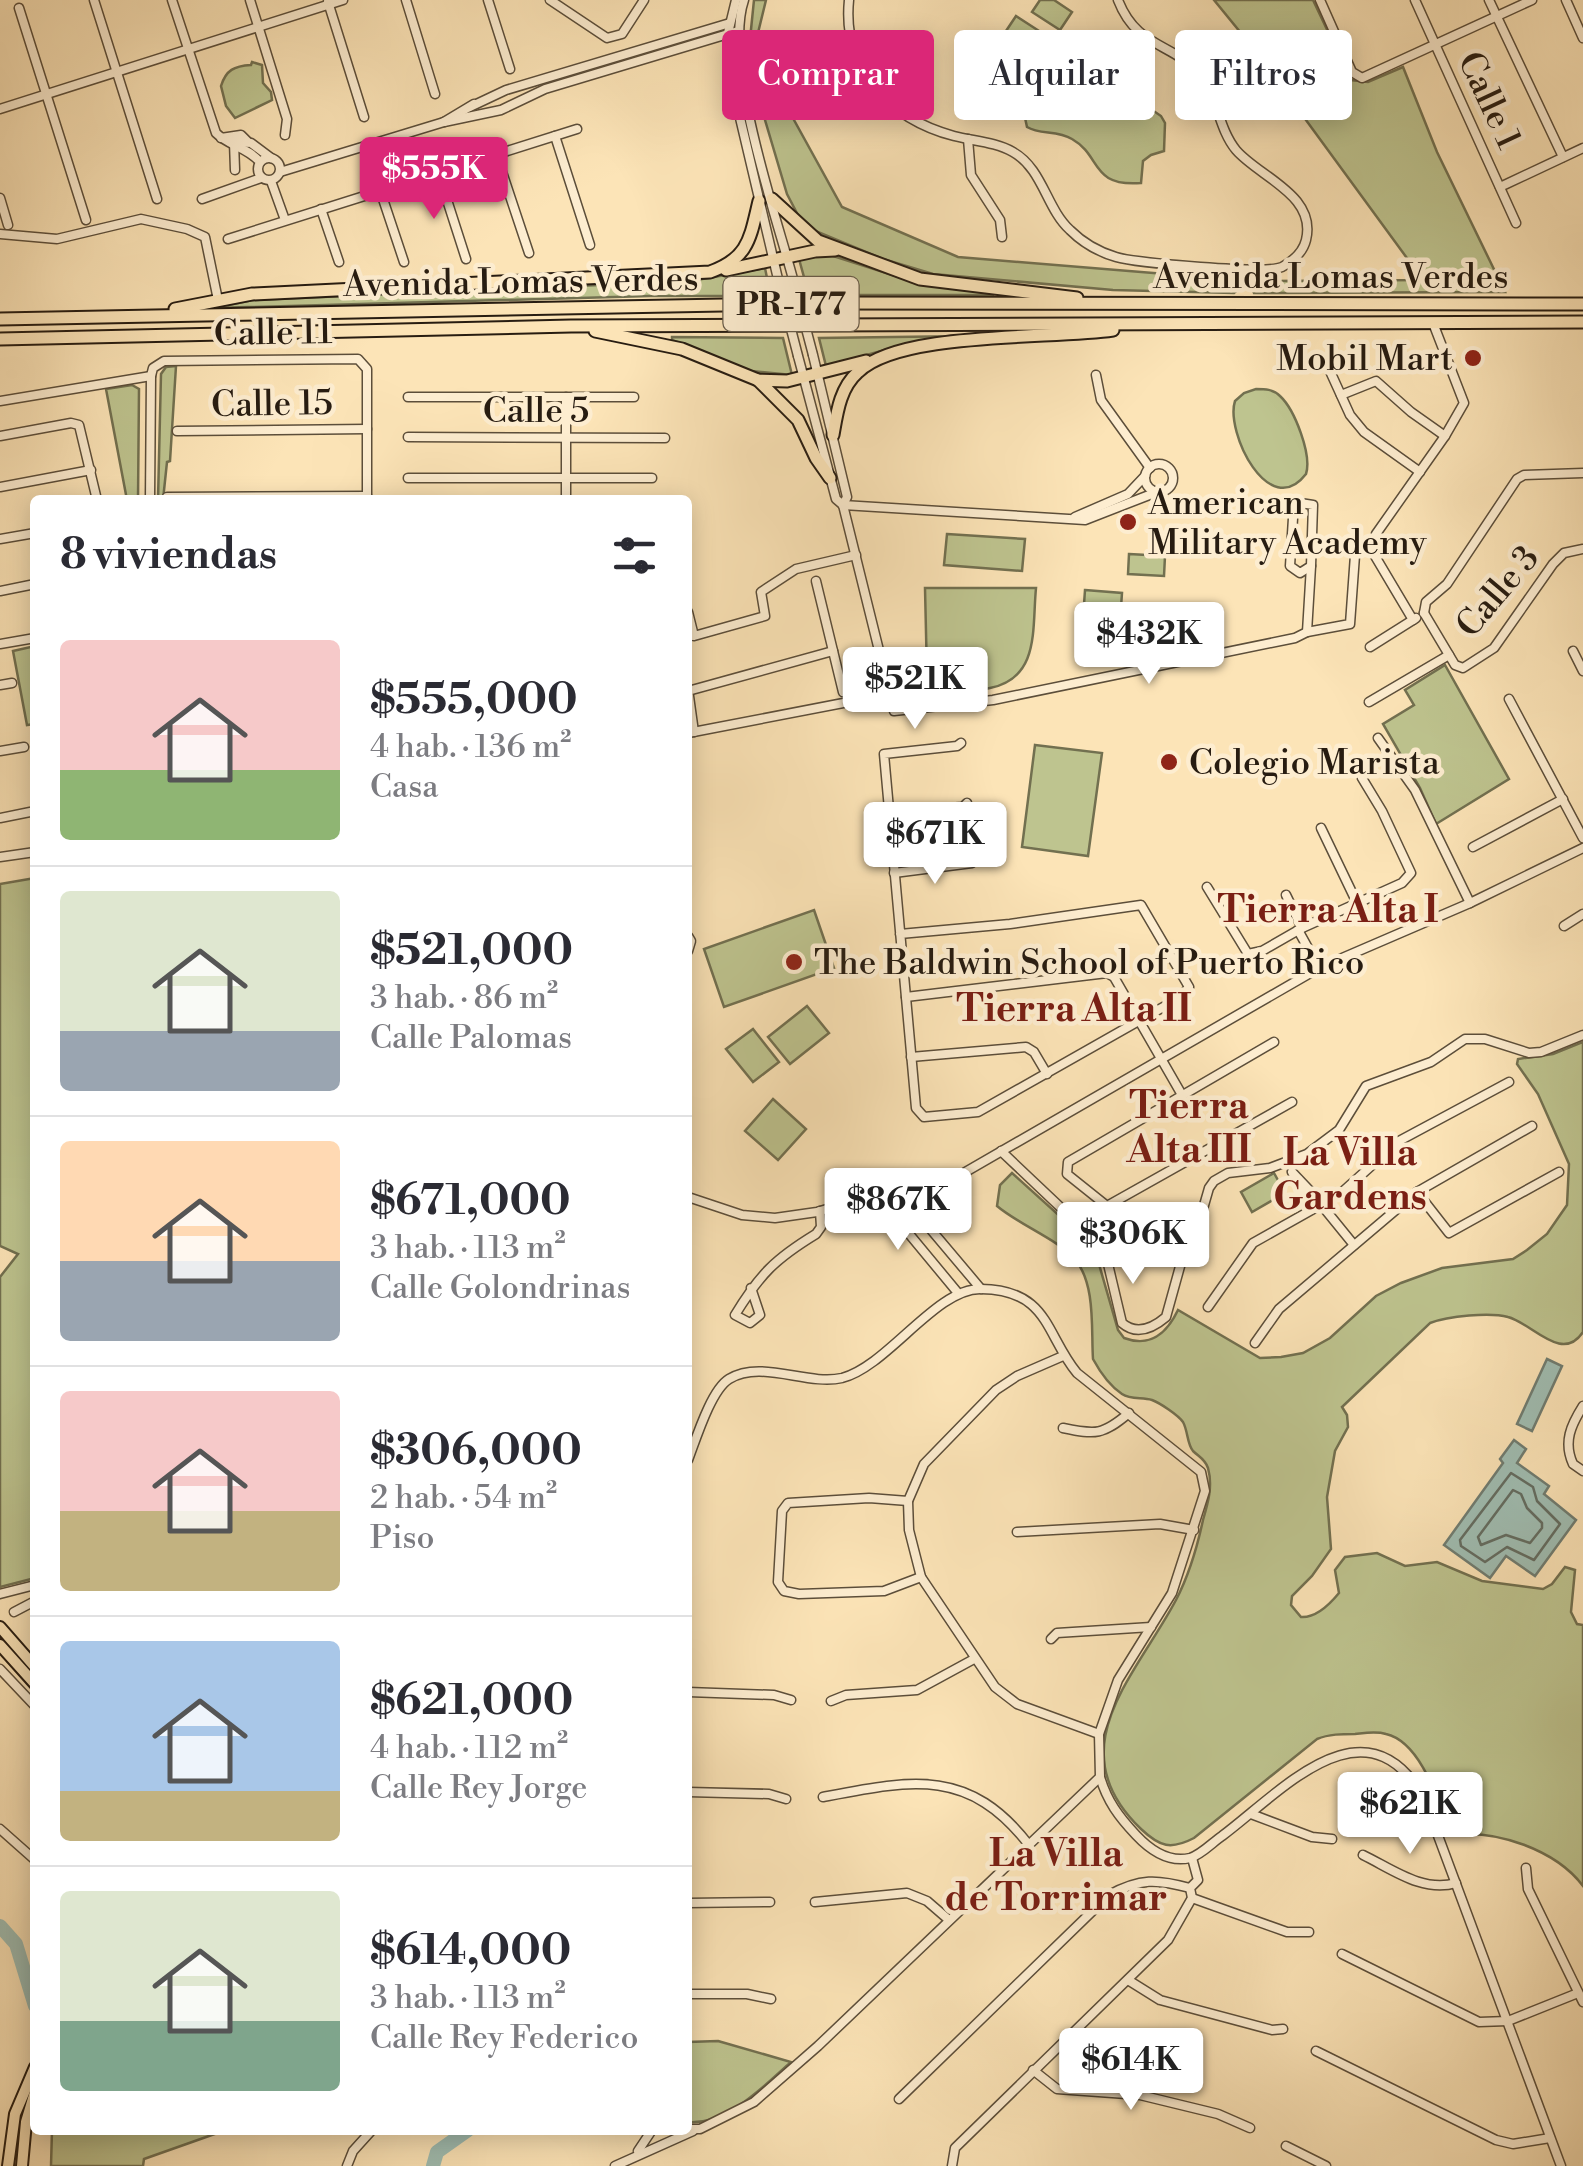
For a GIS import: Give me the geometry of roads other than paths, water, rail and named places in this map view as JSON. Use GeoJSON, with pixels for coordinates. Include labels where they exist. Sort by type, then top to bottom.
{"type":"FeatureCollection","features":[{"type":"Feature","properties":{"kind":"highway"},"geometry":{"type":"LineString","coordinates":[[710,272],[727,266],[742,252],[766,200],[809,235],[920,278],[1141,302]]}},
{"type":"Feature","properties":{"kind":"highway"},"geometry":{"type":"LineString","coordinates":[[134,316],[252,294],[710,272],[840,250]]}},
{"type":"Feature","properties":{"kind":"highway","name":"Avenida Lomas Verdes"},"geometry":{"type":"LineString","coordinates":[[0,319],[822,303],[1583,304]]}},
{"type":"Feature","properties":{"kind":"highway","name":"Avenida Lomas Verdes"},"geometry":{"type":"LineString","coordinates":[[0,339],[571,326],[1583,322]]}},
{"type":"Feature","properties":{"kind":"highway"},"geometry":{"type":"LineString","coordinates":[[571,326],[663,344],[758,380],[787,381],[936,345],[1089,334],[1150,324]]}},
{"type":"Feature","properties":{"kind":"highway"},"geometry":{"type":"LineString","coordinates":[[833,435],[844,391],[859,370],[877,358]]}},
{"type":"Feature","properties":{"kind":"highway"},"geometry":{"type":"LineString","coordinates":[[758,380],[790,409],[830,478]]}},
{"type":"Feature","properties":{"kind":"main road"},"geometry":{"type":"LineString","coordinates":[[0,1627],[30,1662]]}},
{"type":"Feature","properties":{"kind":"main road"},"geometry":{"type":"LineString","coordinates":[[0,1645],[30,1678]]}},
{"type":"Feature","properties":{"kind":"main road"},"geometry":{"type":"LineString","coordinates":[[8,2166],[12,2126],[30,2084]]}},
{"type":"Feature","properties":{"kind":"main road"},"geometry":{"type":"LineString","coordinates":[[22,2166],[25,2101],[30,2096]]}},
{"type":"Feature","properties":{"kind":"street"},"geometry":{"type":"LineString","coordinates":[[94,0],[156,199]]}},
{"type":"Feature","properties":{"kind":"street"},"geometry":{"type":"LineString","coordinates":[[172,0],[213,128],[220,138],[248,142]]}},
{"type":"Feature","properties":{"kind":"street"},"geometry":{"type":"LineString","coordinates":[[250,0],[287,119],[285,135]]}},
{"type":"Feature","properties":{"kind":"street"},"geometry":{"type":"LineString","coordinates":[[0,109],[343,0]]}},
{"type":"Feature","properties":{"kind":"street"},"geometry":{"type":"LineString","coordinates":[[406,0],[435,94]]}},
{"type":"Feature","properties":{"kind":"street"},"geometry":{"type":"LineString","coordinates":[[488,0],[510,69]]}},
{"type":"Feature","properties":{"kind":"street"},"geometry":{"type":"LineString","coordinates":[[556,1],[608,38],[617,38],[644,0]]}},
{"type":"Feature","properties":{"kind":"street"},"geometry":{"type":"LineString","coordinates":[[736,0],[732,88],[794,278],[847,497],[843,505]]}},
{"type":"Feature","properties":{"kind":"street"},"geometry":{"type":"LineString","coordinates":[[734,27],[744,0]]}},
{"type":"Feature","properties":{"kind":"street"},"geometry":{"type":"LineString","coordinates":[[849,0],[850,39],[872,88],[890,106],[917,122],[1002,147],[1022,159],[1038,178],[1059,218],[1088,244],[1115,257],[1275,270],[1300,254],[1308,224],[1302,206],[1237,151],[1198,73],[1182,58],[1143,36],[1128,20],[1118,0]]}},
{"type":"Feature","properties":{"kind":"street"},"geometry":{"type":"LineString","coordinates":[[1320,0],[1352,72],[1368,77],[1532,0]]}},
{"type":"Feature","properties":{"kind":"street","name":"Calle 1"},"geometry":{"type":"LineString","coordinates":[[1414,0],[1516,223]]}},
{"type":"Feature","properties":{"kind":"street"},"geometry":{"type":"LineString","coordinates":[[1490,0],[1563,158]]}},
{"type":"Feature","properties":{"kind":"street"},"geometry":{"type":"LineString","coordinates":[[1566,0],[1583,38]]}},
{"type":"Feature","properties":{"kind":"street"},"geometry":{"type":"LineString","coordinates":[[328,2],[364,117]]}},
{"type":"Feature","properties":{"kind":"street"},"geometry":{"type":"LineString","coordinates":[[19,8],[86,220]]}},
{"type":"Feature","properties":{"kind":"street"},"geometry":{"type":"LineString","coordinates":[[470,106],[542,80],[734,27]]}},
{"type":"Feature","properties":{"kind":"street"},"geometry":{"type":"LineString","coordinates":[[202,199],[444,122],[502,110],[545,89],[734,27]]}},
{"type":"Feature","properties":{"kind":"street"},"geometry":{"type":"LineString","coordinates":[[444,122],[508,84],[542,80]]}},
{"type":"Feature","properties":{"kind":"street"},"geometry":{"type":"LineString","coordinates":[[494,96],[494,106],[502,110]]}},
{"type":"Feature","properties":{"kind":"street"},"geometry":{"type":"LineString","coordinates":[[228,239],[577,129]]}},
{"type":"Feature","properties":{"kind":"street"},"geometry":{"type":"LineString","coordinates":[[220,138],[241,135],[274,160],[280,172]]}},
{"type":"Feature","properties":{"kind":"street"},"geometry":{"type":"LineString","coordinates":[[555,136],[590,245]]}},
{"type":"Feature","properties":{"kind":"street"},"geometry":{"type":"LineString","coordinates":[[968,139],[970,175],[1000,220],[1002,238]]}},
{"type":"Feature","properties":{"kind":"street"},"geometry":{"type":"LineString","coordinates":[[234,142],[259,165],[285,220]]}},
{"type":"Feature","properties":{"kind":"street"},"geometry":{"type":"LineString","coordinates":[[234,142],[235,170]]}},
{"type":"Feature","properties":{"kind":"street"},"geometry":{"type":"LineString","coordinates":[[1500,187],[1583,148]]}},
{"type":"Feature","properties":{"kind":"street"},"geometry":{"type":"LineString","coordinates":[[496,154],[529,253]]}},
{"type":"Feature","properties":{"kind":"street"},"geometry":{"type":"LineString","coordinates":[[228,192],[259,165],[274,160],[314,162]]}},
{"type":"Feature","properties":{"kind":"street"},"geometry":{"type":"LineString","coordinates":[[438,172],[466,260]]}},
{"type":"Feature","properties":{"kind":"street"},"geometry":{"type":"LineString","coordinates":[[380,190],[404,262]]}},
{"type":"Feature","properties":{"kind":"street"},"geometry":{"type":"LineString","coordinates":[[0,198],[8,224]]}},
{"type":"Feature","properties":{"kind":"street"},"geometry":{"type":"LineString","coordinates":[[766,200],[778,279],[836,499],[843,505],[894,711],[993,700],[1350,624],[1355,555],[1364,550],[1372,551],[1412,620]]}},
{"type":"Feature","properties":{"kind":"street"},"geometry":{"type":"LineString","coordinates":[[321,209],[339,262]]}},
{"type":"Feature","properties":{"kind":"street"},"geometry":{"type":"LineString","coordinates":[[0,234],[57,238],[141,219],[187,228],[206,238],[218,300]]}},
{"type":"Feature","properties":{"kind":"street"},"geometry":{"type":"LineString","coordinates":[[1376,534],[1464,403],[1432,323]]}},
{"type":"Feature","properties":{"kind":"street","name":"Calle 11"},"geometry":{"type":"LineString","coordinates":[[151,376],[153,368],[164,361],[358,359],[367,369],[367,495]]}},
{"type":"Feature","properties":{"kind":"street"},"geometry":{"type":"LineString","coordinates":[[1328,369],[1350,415],[1364,432],[1420,472]]}},
{"type":"Feature","properties":{"kind":"street"},"geometry":{"type":"LineString","coordinates":[[1096,374],[1101,400],[1148,472],[1146,484],[1157,492]]}},
{"type":"Feature","properties":{"kind":"street"},"geometry":{"type":"LineString","coordinates":[[0,402],[151,376],[150,495]]}},
{"type":"Feature","properties":{"kind":"street"},"geometry":{"type":"LineString","coordinates":[[1341,395],[1376,381],[1442,440]]}},
{"type":"Feature","properties":{"kind":"street"},"geometry":{"type":"LineString","coordinates":[[408,397],[634,398]]}},
{"type":"Feature","properties":{"kind":"street"},"geometry":{"type":"LineString","coordinates":[[566,397],[566,495]]}},
{"type":"Feature","properties":{"kind":"street"},"geometry":{"type":"LineString","coordinates":[[0,436],[78,425],[97,495]]}},
{"type":"Feature","properties":{"kind":"street","name":"Calle 15"},"geometry":{"type":"LineString","coordinates":[[176,431],[367,429]]}},
{"type":"Feature","properties":{"kind":"street","name":"Calle 5"},"geometry":{"type":"LineString","coordinates":[[408,437],[665,438]]}},
{"type":"Feature","properties":{"kind":"street"},"geometry":{"type":"LineString","coordinates":[[843,505],[1085,520],[1170,487],[1172,474],[1163,465],[1148,472],[1128,494],[1075,517]]}},
{"type":"Feature","properties":{"kind":"street"},"geometry":{"type":"LineString","coordinates":[[0,487],[92,470]]}},
{"type":"Feature","properties":{"kind":"street"},"geometry":{"type":"LineString","coordinates":[[1370,647],[1424,613],[1426,602],[1446,584],[1517,478],[1583,473]]}},
{"type":"Feature","properties":{"kind":"street"},"geometry":{"type":"LineString","coordinates":[[408,478],[652,478]]}},
{"type":"Feature","properties":{"kind":"street"},"geometry":{"type":"LineString","coordinates":[[1307,632],[1311,566],[1313,504],[1294,502],[1290,566],[1300,573],[1311,566]]}},
{"type":"Feature","properties":{"kind":"street"},"geometry":{"type":"LineString","coordinates":[[0,539],[30,533]]}},
{"type":"Feature","properties":{"kind":"street","name":"Calle 3"},"geometry":{"type":"LineString","coordinates":[[1424,613],[1455,665],[1464,668],[1494,648],[1553,564],[1564,553],[1583,548]]}},
{"type":"Feature","properties":{"kind":"street"},"geometry":{"type":"LineString","coordinates":[[692,628],[694,636],[765,616],[761,592],[796,569],[856,554]]}},
{"type":"Feature","properties":{"kind":"street"},"geometry":{"type":"LineString","coordinates":[[816,580],[843,692]]}},
{"type":"Feature","properties":{"kind":"street"},"geometry":{"type":"LineString","coordinates":[[0,590],[30,585]]}},
{"type":"Feature","properties":{"kind":"street"},"geometry":{"type":"LineString","coordinates":[[0,644],[30,639]]}},
{"type":"Feature","properties":{"kind":"street"},"geometry":{"type":"LineString","coordinates":[[692,689],[832,651]]}},
{"type":"Feature","properties":{"kind":"street"},"geometry":{"type":"LineString","coordinates":[[1572,651],[1582,668]]}},
{"type":"Feature","properties":{"kind":"street"},"geometry":{"type":"LineString","coordinates":[[1369,702],[1449,655]]}},
{"type":"Feature","properties":{"kind":"street"},"geometry":{"type":"LineString","coordinates":[[0,685],[12,683]]}},
{"type":"Feature","properties":{"kind":"street"},"geometry":{"type":"LineString","coordinates":[[692,732],[890,694]]}},
{"type":"Feature","properties":{"kind":"street"},"geometry":{"type":"LineString","coordinates":[[1509,699],[1583,838]]}},
{"type":"Feature","properties":{"kind":"street"},"geometry":{"type":"LineString","coordinates":[[1516,710],[1526,704]]}},
{"type":"Feature","properties":{"kind":"street"},"geometry":{"type":"LineString","coordinates":[[1378,738],[1415,790],[1470,903]]}},
{"type":"Feature","properties":{"kind":"street"},"geometry":{"type":"LineString","coordinates":[[900,934],[1010,924],[1141,904],[1189,986],[1181,997],[978,1112],[924,1117],[916,1108],[888,812],[884,754],[961,743]]}},
{"type":"Feature","properties":{"kind":"street"},"geometry":{"type":"LineString","coordinates":[[0,751],[24,746]]}},
{"type":"Feature","properties":{"kind":"street"},"geometry":{"type":"LineString","coordinates":[[1207,887],[1248,954],[1262,951],[1300,929],[1402,884],[1411,872],[1362,778]]}},
{"type":"Feature","properties":{"kind":"street"},"geometry":{"type":"LineString","coordinates":[[1472,847],[1563,799]]}},
{"type":"Feature","properties":{"kind":"street"},"geometry":{"type":"LineString","coordinates":[[888,812],[963,807],[967,803]]}},
{"type":"Feature","properties":{"kind":"street"},"geometry":{"type":"LineString","coordinates":[[0,818],[30,812]]}},
{"type":"Feature","properties":{"kind":"street"},"geometry":{"type":"LineString","coordinates":[[1321,828],[1357,903]]}},
{"type":"Feature","properties":{"kind":"street"},"geometry":{"type":"LineString","coordinates":[[692,1198],[742,1216],[775,1218],[820,1212],[876,1194],[918,1190],[948,1179],[1319,968],[1470,903],[1583,848]]}},
{"type":"Feature","properties":{"kind":"street"},"geometry":{"type":"LineString","coordinates":[[0,857],[30,853]]}},
{"type":"Feature","properties":{"kind":"street"},"geometry":{"type":"LineString","coordinates":[[894,874],[972,863]]}},
{"type":"Feature","properties":{"kind":"street"},"geometry":{"type":"LineString","coordinates":[[1286,895],[1319,968]]}},
{"type":"Feature","properties":{"kind":"street"},"geometry":{"type":"LineString","coordinates":[[1564,926],[1583,914]]}},
{"type":"Feature","properties":{"kind":"street"},"geometry":{"type":"LineString","coordinates":[[906,997],[1107,973],[1114,977],[1182,1095]]}},
{"type":"Feature","properties":{"kind":"street"},"geometry":{"type":"LineString","coordinates":[[1001,1151],[1095,1240],[1108,1264],[1122,1324],[1134,1330],[1151,1327],[1166,1317],[1184,1252],[1196,1233],[1214,1181],[1228,1173],[1289,1168],[1339,1130],[1366,1086],[1431,1062],[1465,1039],[1485,1039],[1530,1053],[1583,1035]]}},
{"type":"Feature","properties":{"kind":"street"},"geometry":{"type":"LineString","coordinates":[[1274,1042],[1068,1162],[1067,1174],[1107,1206],[1292,1102]]}},
{"type":"Feature","properties":{"kind":"street"},"geometry":{"type":"LineString","coordinates":[[911,1057],[1026,1047],[1034,1052],[1048,1074]]}},
{"type":"Feature","properties":{"kind":"street"},"geometry":{"type":"LineString","coordinates":[[1208,1307],[1253,1243],[1317,1199],[1340,1194],[1400,1141],[1509,1082]]}},
{"type":"Feature","properties":{"kind":"street"},"geometry":{"type":"LineString","coordinates":[[1255,1342],[1279,1308],[1418,1192],[1532,1126]]}},
{"type":"Feature","properties":{"kind":"street"},"geometry":{"type":"LineString","coordinates":[[1289,1168],[1354,1245]]}},
{"type":"Feature","properties":{"kind":"street"},"geometry":{"type":"LineString","coordinates":[[1418,1192],[1449,1232],[1559,1172]]}},
{"type":"Feature","properties":{"kind":"street"},"geometry":{"type":"LineString","coordinates":[[919,1208],[948,1179]]}},
{"type":"Feature","properties":{"kind":"street"},"geometry":{"type":"LineString","coordinates":[[918,1190],[922,1219],[981,1289]]}},
{"type":"Feature","properties":{"kind":"street"},"geometry":{"type":"LineString","coordinates":[[876,1194],[955,1289]]}},
{"type":"Feature","properties":{"kind":"street"},"geometry":{"type":"LineString","coordinates":[[751,1288],[774,1262],[816,1234],[821,1227],[820,1212]]}},
{"type":"Feature","properties":{"kind":"street"},"geometry":{"type":"LineString","coordinates":[[692,1451],[716,1394],[728,1380],[746,1373],[841,1378],[887,1350],[955,1289],[981,1289],[1015,1296],[1039,1309],[1051,1325],[1063,1356],[1077,1374],[1201,1472],[1205,1490],[1172,1592],[1118,1680],[1099,1734],[1100,1777],[1112,1807],[1148,1848],[1162,1856],[1192,1858],[1330,1756],[1350,1752],[1376,1756],[1402,1770],[1418,1787],[1561,2166]]}},
{"type":"Feature","properties":{"kind":"street"},"geometry":{"type":"LineString","coordinates":[[1063,1356],[996,1390],[924,1464],[908,1501],[908,1530],[921,1577],[995,1687],[1017,1704],[1099,1734]]}},
{"type":"Feature","properties":{"kind":"street"},"geometry":{"type":"LineString","coordinates":[[1583,1406],[1570,1430],[1568,1443],[1570,1457],[1583,1471]]}},
{"type":"Feature","properties":{"kind":"street"},"geometry":{"type":"LineString","coordinates":[[1062,1428],[1083,1432],[1108,1430],[1128,1413]]}},
{"type":"Feature","properties":{"kind":"street"},"geometry":{"type":"LineString","coordinates":[[908,1501],[856,1498],[788,1503],[782,1511],[778,1582],[784,1591],[799,1594],[884,1591],[921,1577]]}},
{"type":"Feature","properties":{"kind":"street"},"geometry":{"type":"LineString","coordinates":[[1016,1532],[1160,1524],[1194,1530]]}},
{"type":"Feature","properties":{"kind":"street"},"geometry":{"type":"LineString","coordinates":[[0,1594],[30,1586]]}},
{"type":"Feature","properties":{"kind":"street"},"geometry":{"type":"LineString","coordinates":[[14,1612],[30,1603]]}},
{"type":"Feature","properties":{"kind":"street"},"geometry":{"type":"LineString","coordinates":[[1051,1639],[1057,1633],[1151,1627]]}},
{"type":"Feature","properties":{"kind":"street"},"geometry":{"type":"LineString","coordinates":[[831,1701],[846,1695],[918,1690],[974,1659]]}},
{"type":"Feature","properties":{"kind":"street"},"geometry":{"type":"LineString","coordinates":[[0,1669],[30,1701]]}},
{"type":"Feature","properties":{"kind":"street"},"geometry":{"type":"LineString","coordinates":[[692,1692],[774,1695],[791,1700]]}},
{"type":"Feature","properties":{"kind":"street"},"geometry":{"type":"LineString","coordinates":[[692,2132],[754,2102],[1100,1777]]}},
{"type":"Feature","properties":{"kind":"street"},"geometry":{"type":"LineString","coordinates":[[824,1797],[923,1784],[956,1788],[982,1798],[1030,1845]]}},
{"type":"Feature","properties":{"kind":"street"},"geometry":{"type":"LineString","coordinates":[[692,1792],[769,1794],[786,1800]]}},
{"type":"Feature","properties":{"kind":"street"},"geometry":{"type":"LineString","coordinates":[[1251,1814],[1312,1837],[1332,1839]]}},
{"type":"Feature","properties":{"kind":"street"},"geometry":{"type":"LineString","coordinates":[[0,1829],[30,1856]]}},
{"type":"Feature","properties":{"kind":"street"},"geometry":{"type":"LineString","coordinates":[[1363,1855],[1428,1886],[1456,1882]]}},
{"type":"Feature","properties":{"kind":"street"},"geometry":{"type":"LineString","coordinates":[[952,2166],[955,2148],[1168,1940],[1198,1874],[1192,1858]]}},
{"type":"Feature","properties":{"kind":"street"},"geometry":{"type":"LineString","coordinates":[[1342,1954],[1486,2023],[1580,1998],[1528,1889],[1526,1868]]}},
{"type":"Feature","properties":{"kind":"street"},"geometry":{"type":"LineString","coordinates":[[900,2099],[1108,1895],[1130,1883],[1147,1881],[1192,1893],[1287,1932],[1309,1932]]}},
{"type":"Feature","properties":{"kind":"street"},"geometry":{"type":"LineString","coordinates":[[815,1902],[907,1894],[927,1901],[949,1920]]}},
{"type":"Feature","properties":{"kind":"street"},"geometry":{"type":"LineString","coordinates":[[692,1903],[770,1902]]}},
{"type":"Feature","properties":{"kind":"street"},"geometry":{"type":"LineString","coordinates":[[1128,1980],[1160,2000],[1272,2030],[1283,2029]]}},
{"type":"Feature","properties":{"kind":"street"},"geometry":{"type":"LineString","coordinates":[[692,1994],[747,1994],[771,2000]]}},
{"type":"Feature","properties":{"kind":"street"},"geometry":{"type":"LineString","coordinates":[[1316,2051],[1496,2140],[1513,2144],[1550,2138]]}},
{"type":"Feature","properties":{"kind":"street"},"geometry":{"type":"LineString","coordinates":[[1033,2070],[1057,2088],[1140,2095],[1218,2114],[1250,2128]]}},
{"type":"Feature","properties":{"kind":"street"},"geometry":{"type":"LineString","coordinates":[[692,2129],[700,2129]]}},
{"type":"Feature","properties":{"kind":"street"},"geometry":{"type":"LineString","coordinates":[[347,2166],[368,2135]]}},
{"type":"Feature","properties":{"kind":"street"},"geometry":{"type":"LineString","coordinates":[[635,2154],[648,2135]]}},
{"type":"Feature","properties":{"kind":"street"},"geometry":{"type":"LineString","coordinates":[[615,2166],[684,2135]]}},
{"type":"Feature","properties":{"kind":"street"},"geometry":{"type":"LineString","coordinates":[[1286,2146],[1326,2166]]}},
{"type":"Feature","properties":{"kind":"water"},"geometry":{"type":"Polygon","coordinates":[[[1547,1359],[1562,1366],[1532,1431],[1517,1424],[1547,1359]]]}},
{"type":"Feature","properties":{"kind":"water"},"geometry":{"type":"Polygon","coordinates":[[[1514,1440],[1526,1449],[1517,1463],[1549,1486],[1544,1494],[1576,1520],[1535,1576],[1506,1556],[1490,1578],[1444,1545],[1503,1463],[1500,1459],[1514,1440]]]}},
{"type":"Feature","properties":{"kind":"waterway"},"geometry":{"type":"LineString","coordinates":[[0,1926],[16,1944],[30,1990]]}},
{"type":"Feature","properties":{"kind":"waterway"},"geometry":{"type":"LineString","coordinates":[[433,2166],[437,2152],[461,2135]]}},
{"type":"Feature","properties":{"kind":"place","name":"Mobil Mart"},"geometry":{"type":"Point","coordinates":[1473,358]}},
{"type":"Feature","properties":{"kind":"place","name":"American Military Academy"},"geometry":{"type":"Point","coordinates":[1128,522]}},
{"type":"Feature","properties":{"kind":"place","name":"Colegio Marista"},"geometry":{"type":"Point","coordinates":[1169,762]}},
{"type":"Feature","properties":{"kind":"place","name":"The Baldwin School of Puerto Rico"},"geometry":{"type":"Point","coordinates":[794,962]}},
{"type":"Feature","properties":{"kind":"district","name":"Tierra Alta I"},"geometry":{"type":"Point","coordinates":[1328,909]}},
{"type":"Feature","properties":{"kind":"district","name":"Tierra Alta II"},"geometry":{"type":"Point","coordinates":[1074,1008]}},
{"type":"Feature","properties":{"kind":"district","name":"Tierra Alta III"},"geometry":{"type":"Point","coordinates":[1189,1127]}},
{"type":"Feature","properties":{"kind":"district","name":"La Villa Gardens"},"geometry":{"type":"Point","coordinates":[1350,1174]}},
{"type":"Feature","properties":{"kind":"district","name":"La Villa de Torrimar"},"geometry":{"type":"Point","coordinates":[1056,1875]}}]}
